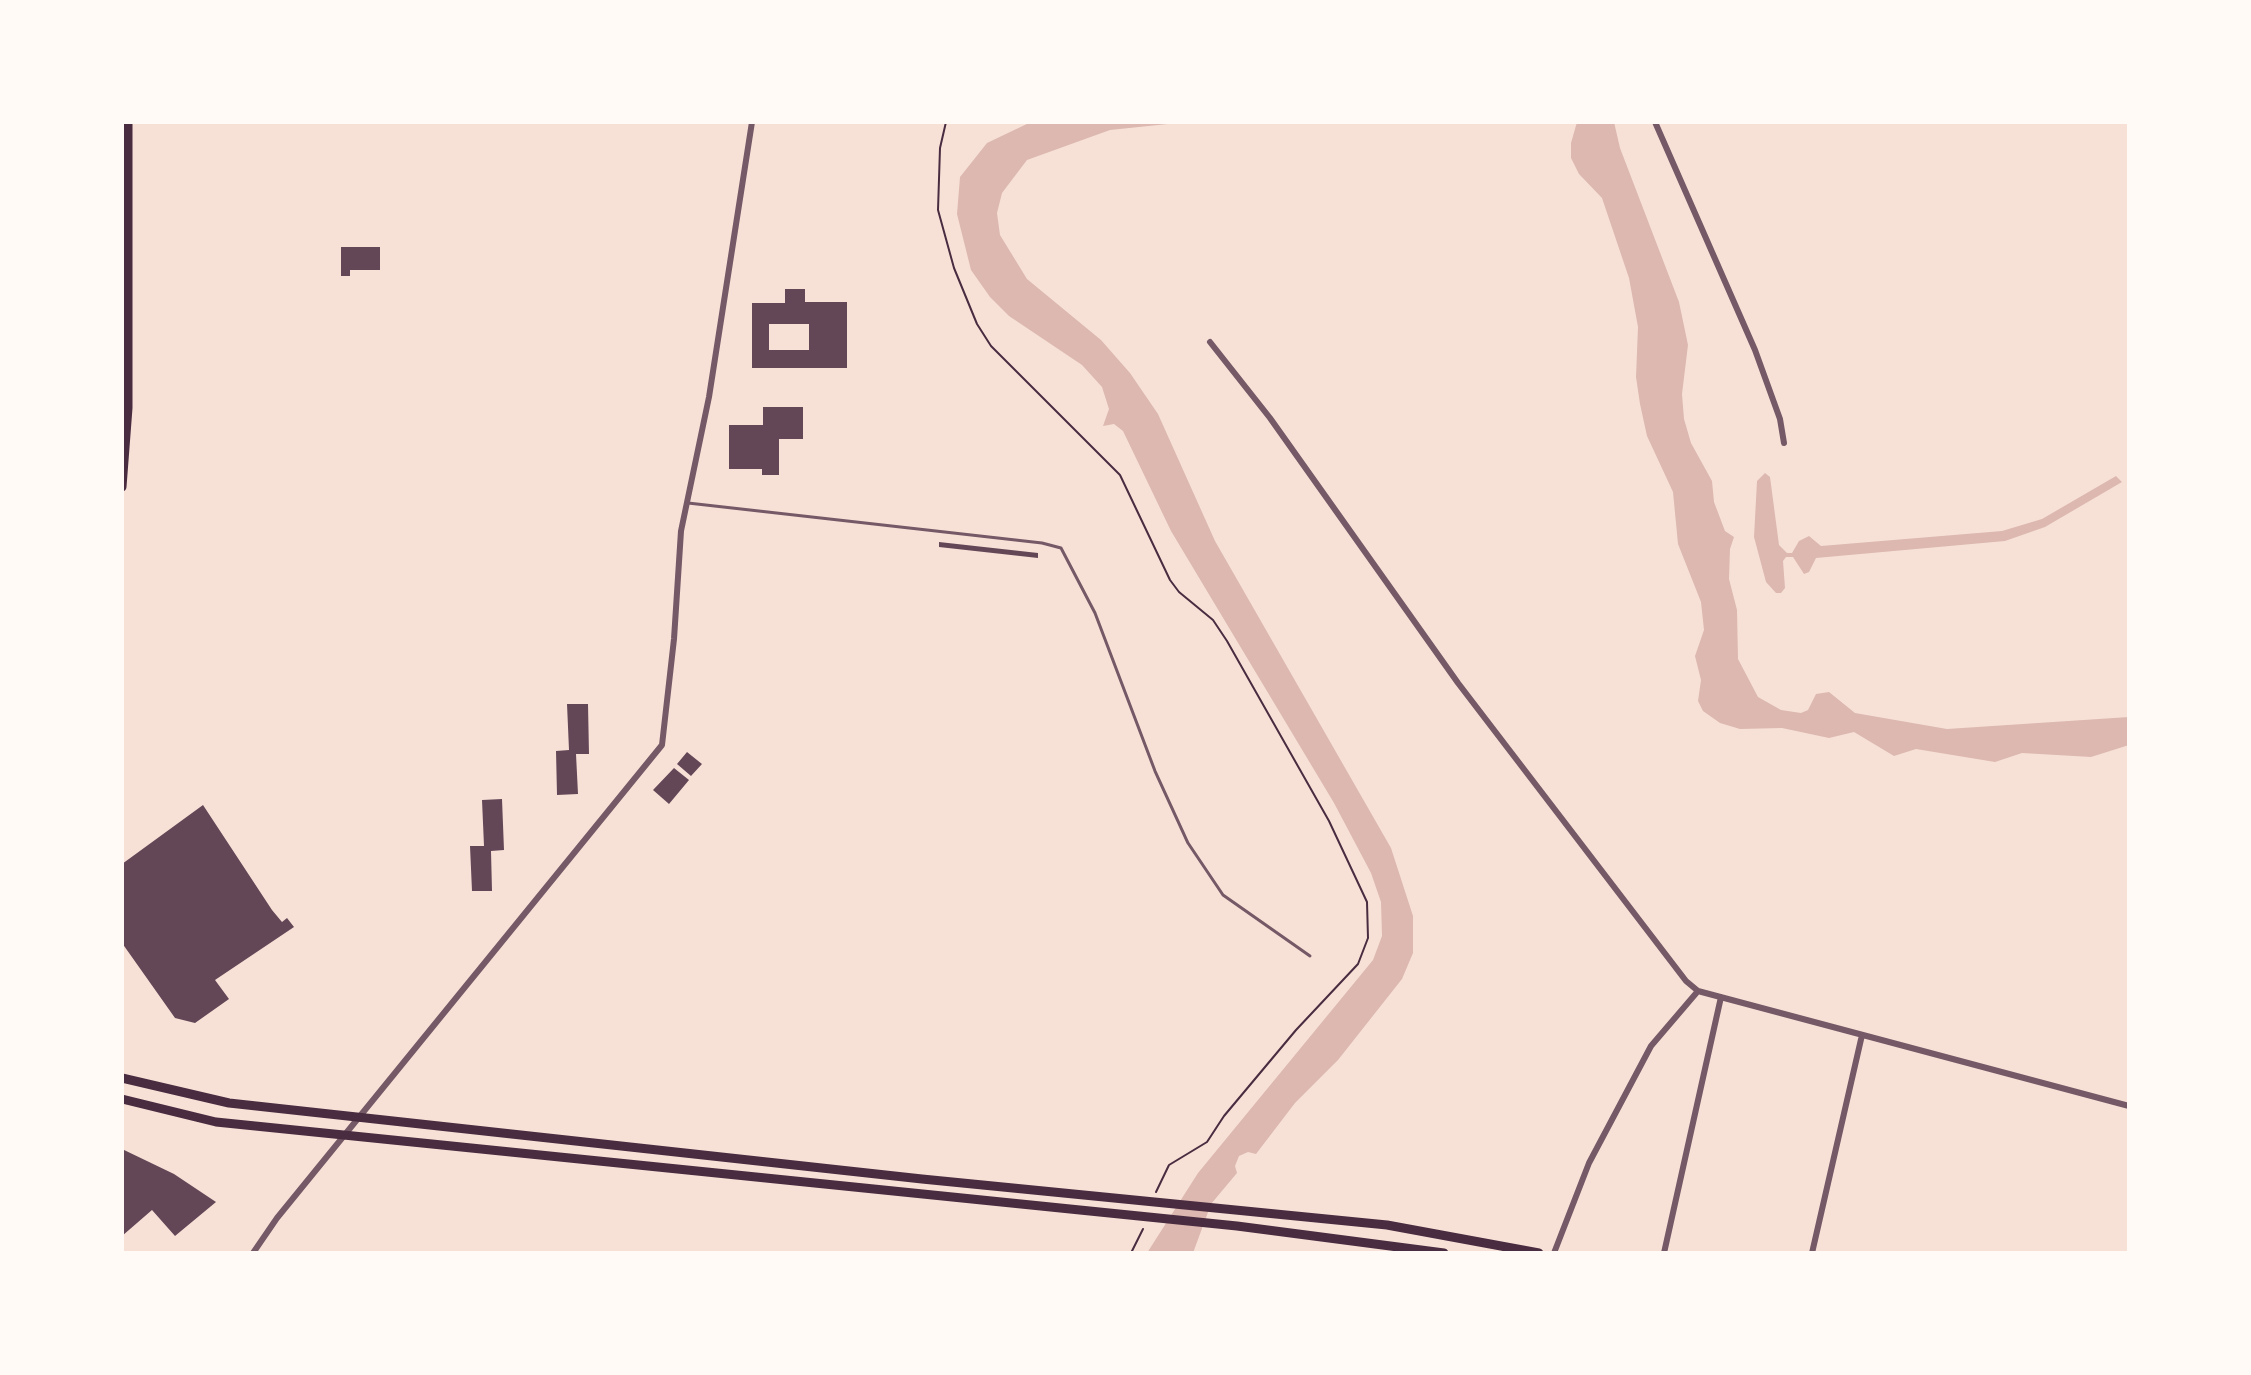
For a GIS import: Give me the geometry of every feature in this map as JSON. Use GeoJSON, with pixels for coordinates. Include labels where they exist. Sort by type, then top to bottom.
{"type":"FeatureCollection","features":[{"type":"Feature","properties":{"kind":"main road"},"geometry":{"type":"LineString","coordinates":[[122,487],[128,408],[128,122]]}},
{"type":"Feature","properties":{"kind":"main road"},"geometry":{"type":"LineString","coordinates":[[122,1078],[229,1103],[922,1179],[1387,1225],[1539,1253]]}},
{"type":"Feature","properties":{"kind":"main road"},"geometry":{"type":"LineString","coordinates":[[122,1099],[216,1122],[1237,1226],[1444,1253]]}},
{"type":"Feature","properties":{"kind":"street"},"geometry":{"type":"LineString","coordinates":[[253,1253],[277,1218],[662,745],[674,639],[678,554],[709,397],[752,122]]}},
{"type":"Feature","properties":{"kind":"street"},"geometry":{"type":"LineString","coordinates":[[1655,122],[1718,272],[1755,350],[1780,419],[1784,443]]}},
{"type":"Feature","properties":{"kind":"street"},"geometry":{"type":"LineString","coordinates":[[1210,342],[1270,418],[1458,683],[1580,847],[1686,981],[1698,991],[2129,1106]]}},
{"type":"Feature","properties":{"kind":"street"},"geometry":{"type":"LineString","coordinates":[[1554,1253],[1589,1163],[1651,1046],[1698,991]]}},
{"type":"Feature","properties":{"kind":"street"},"geometry":{"type":"LineString","coordinates":[[1664,1253],[1721,997]]}},
{"type":"Feature","properties":{"kind":"street"},"geometry":{"type":"LineString","coordinates":[[1812,1253],[1862,1035]]}},
{"type":"Feature","properties":{"kind":"street"},"geometry":{"type":"LineString","coordinates":[[481,1150],[484,1131]]}},
{"type":"Feature","properties":{"kind":"street"},"geometry":{"type":"LineString","coordinates":[[920,1194],[922,1179]]}},
{"type":"Feature","properties":{"kind":"lane"},"geometry":{"type":"LineString","coordinates":[[688,503],[1042,543],[1061,548],[1095,613],[1155,771],[1188,843],[1223,895],[1310,956]]}},
{"type":"Feature","properties":{"kind":"path"},"geometry":{"type":"LineString","coordinates":[[946,122],[940,148],[938,210],[954,268],[977,324],[997,353],[1120,475],[1170,580],[1213,620],[1227,641],[1329,821],[1367,902],[1368,938],[1358,964],[1261,1071],[1207,1142],[1169,1165],[1156,1192]]}},
{"type":"Feature","properties":{"kind":"path"},"geometry":{"type":"LineString","coordinates":[[1131,1253],[1143,1229]]}},
{"type":"Feature","properties":{"kind":"shaded area"},"geometry":{"type":"Polygon","coordinates":[[[1031,122],[1187,122],[1110,130],[1027,160],[1002,193],[997,213],[1000,235],[1027,279],[1101,340],[1130,373],[1158,414],[1215,541],[1391,848],[1413,916],[1413,953],[1402,979],[1338,1060],[1295,1103],[1256,1154],[1248,1152],[1239,1156],[1235,1166],[1237,1173],[1211,1204],[1193,1253],[1147,1253],[1198,1173],[1373,960],[1382,936],[1381,902],[1371,873],[1334,803],[1171,531],[1123,431],[1114,424],[1103,426],[1109,409],[1102,387],[1082,365],[1009,316],[990,297],[971,270],[957,214],[960,177],[987,143],[1031,122]]]}},
{"type":"Feature","properties":{"kind":"shaded area"},"geometry":{"type":"Polygon","coordinates":[[[1577,122],[1614,122],[1620,148],[1679,302],[1688,345],[1682,394],[1684,419],[1691,443],[1712,481],[1714,502],[1725,531],[1734,537],[1730,549],[1729,579],[1737,610],[1738,659],[1758,697],[1781,710],[1801,713],[1808,710],[1816,694],[1829,692],[1855,713],[1947,729],[2129,717],[2129,745],[2091,757],[2022,753],[1995,762],[1916,749],[1894,756],[1854,732],[1829,738],[1782,728],[1740,729],[1720,723],[1703,711],[1698,701],[1701,680],[1695,656],[1704,630],[1701,602],[1678,544],[1673,492],[1647,436],[1636,377],[1638,327],[1629,278],[1602,198],[1579,174],[1571,158],[1571,143],[1577,122]]]}},
{"type":"Feature","properties":{"kind":"shaded area"},"geometry":{"type":"Polygon","coordinates":[[[1765,473],[1770,477],[1779,545],[1787,553],[1792,553],[1799,541],[1809,536],[1821,546],[2002,531],[2042,519],[2116,476],[2122,482],[2045,527],[2005,541],[1816,558],[1809,572],[1804,574],[1793,557],[1786,557],[1783,561],[1785,588],[1781,593],[1776,593],[1766,582],[1754,537],[1757,481],[1765,473]]]}},
{"type":"Feature","properties":{"kind":"building"},"geometry":{"type":"Polygon","coordinates":[[[341,247],[380,247],[380,270],[350,270],[350,276],[341,276],[341,247]]]}},
{"type":"Feature","properties":{"kind":"building"},"geometry":{"type":"Polygon","coordinates":[[[785,289],[805,289],[805,302],[847,302],[847,368],[752,368],[752,303],[785,303],[785,289]],[[769,324],[769,350],[809,350],[809,324],[769,324]]]}},
{"type":"Feature","properties":{"kind":"building"},"geometry":{"type":"Polygon","coordinates":[[[763,407],[803,407],[803,439],[779,439],[779,475],[762,475],[762,469],[729,469],[729,425],[763,425],[763,407]]]}},
{"type":"Feature","properties":{"kind":"building"},"geometry":{"type":"Polygon","coordinates":[[[939,542],[1038,553],[1038,558],[939,547],[939,542]]]}},
{"type":"Feature","properties":{"kind":"building"},"geometry":{"type":"Polygon","coordinates":[[[567,704],[588,704],[589,754],[576,754],[578,794],[557,795],[556,751],[569,750],[567,704]]]}},
{"type":"Feature","properties":{"kind":"building"},"geometry":{"type":"Polygon","coordinates":[[[687,752],[702,764],[691,776],[677,764],[687,752]]]}},
{"type":"Feature","properties":{"kind":"building"},"geometry":{"type":"Polygon","coordinates":[[[674,768],[689,780],[669,804],[653,790],[674,768]]]}},
{"type":"Feature","properties":{"kind":"building"},"geometry":{"type":"Polygon","coordinates":[[[502,799],[504,850],[491,851],[492,891],[472,891],[470,846],[484,846],[482,800],[502,799]]]}},
{"type":"Feature","properties":{"kind":"building"},"geometry":{"type":"Polygon","coordinates":[[[203,805],[272,910],[282,922],[287,918],[294,927],[215,980],[229,999],[195,1023],[175,1018],[122,943],[122,864],[203,805]]]}},
{"type":"Feature","properties":{"kind":"building"},"geometry":{"type":"Polygon","coordinates":[[[122,1149],[174,1174],[216,1202],[175,1236],[152,1210],[122,1236],[122,1149]]]}}]}
